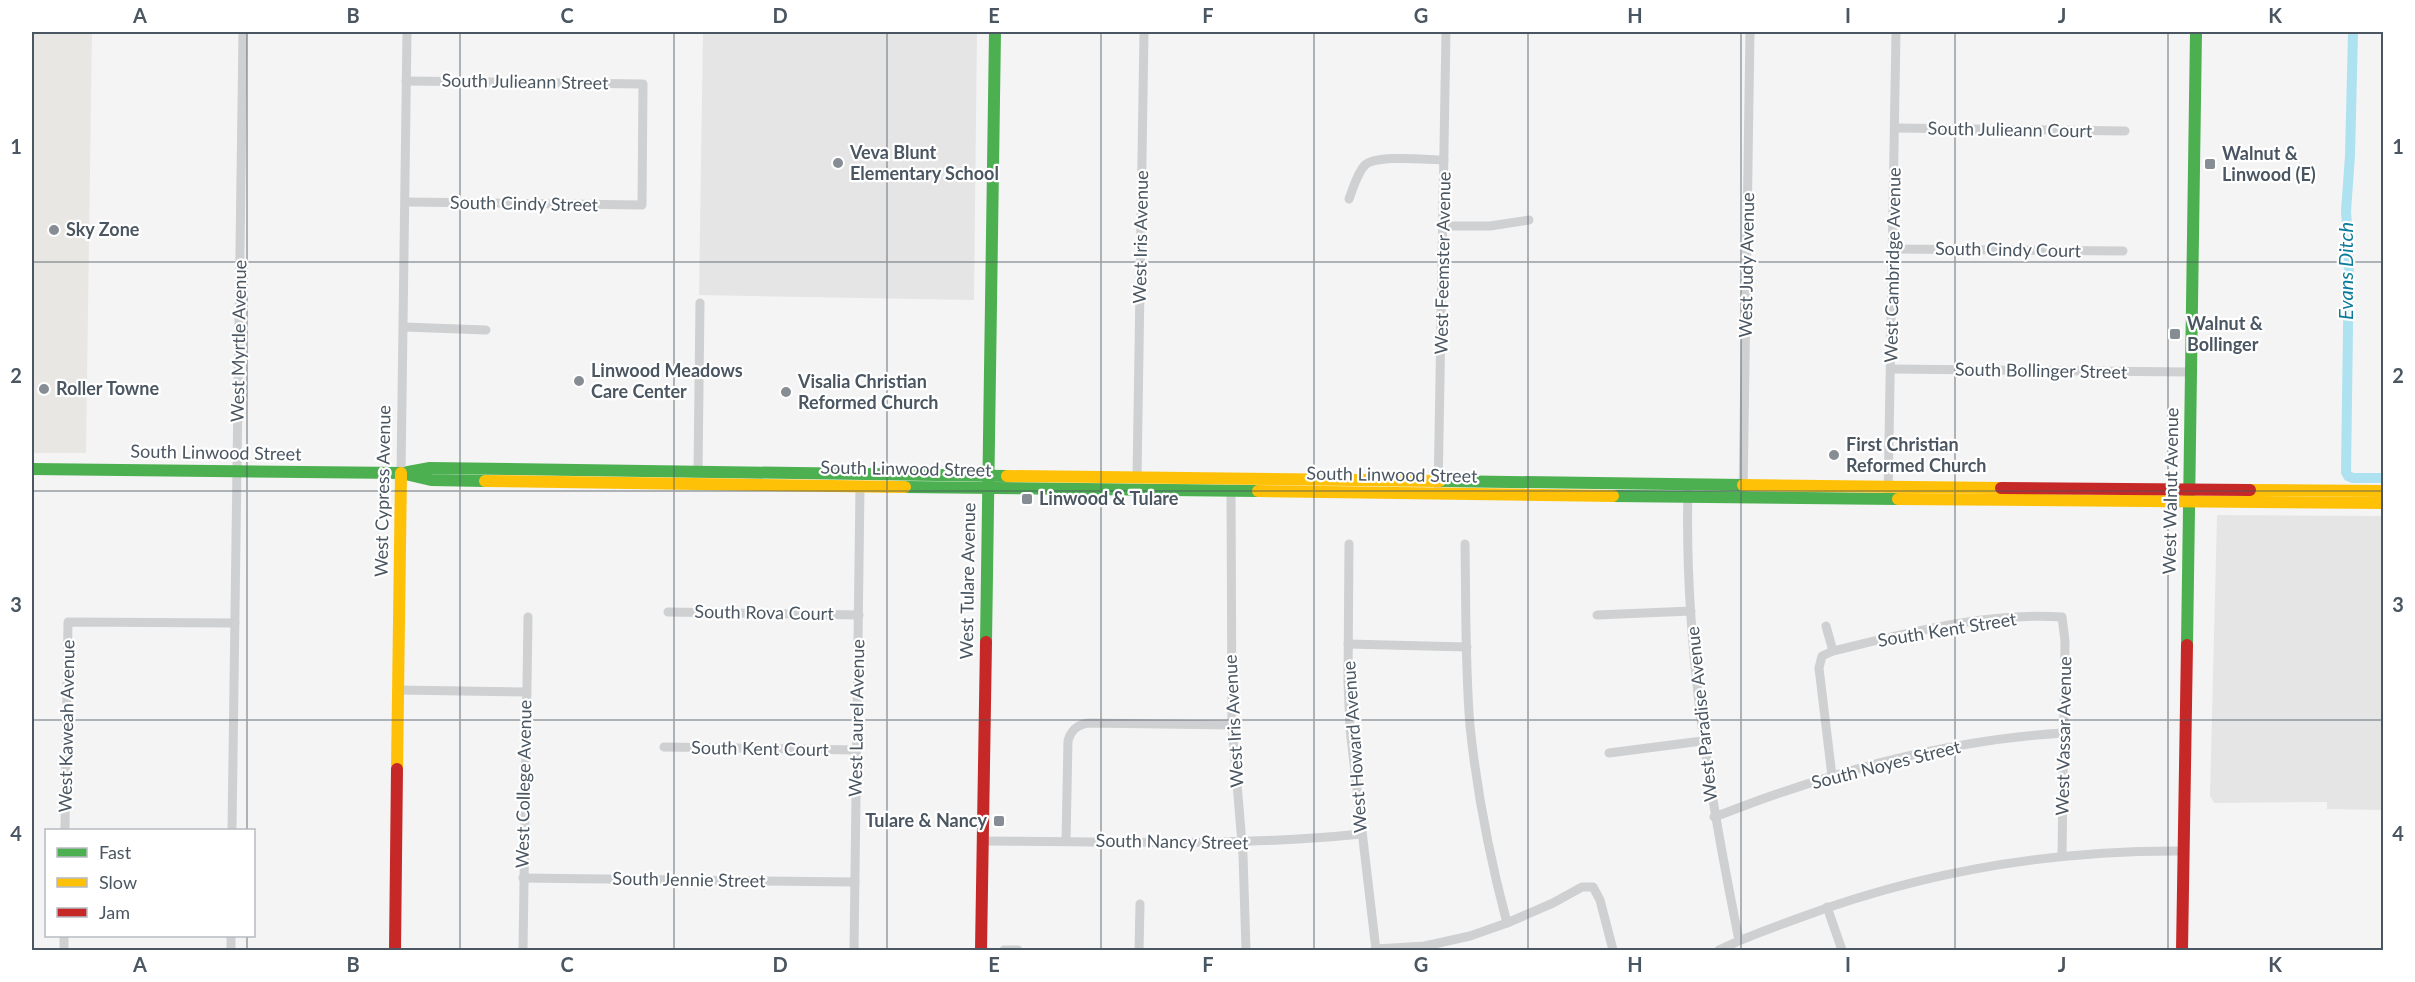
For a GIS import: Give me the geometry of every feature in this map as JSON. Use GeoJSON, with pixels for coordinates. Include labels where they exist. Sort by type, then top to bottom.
{"type":"FeatureCollection","features":[{"type":"Feature","properties":{"kind":"street","name":"West Myrtle Avenue"},"geometry":{"type":"LineString","coordinates":[[232,829],[243,32]]}},
{"type":"Feature","properties":{"kind":"street","name":"West Cypress Avenue"},"geometry":{"type":"LineString","coordinates":[[395,951],[407,32]]}},
{"type":"Feature","properties":{"kind":"street","name":"West Tulare Avenue"},"geometry":{"type":"LineString","coordinates":[[981,951],[995,32]]}},
{"type":"Feature","properties":{"kind":"street","name":"West Iris Avenue"},"geometry":{"type":"LineString","coordinates":[[1137,477],[1144,32]]}},
{"type":"Feature","properties":{"kind":"street","name":"West Feemster Avenue"},"geometry":{"type":"LineString","coordinates":[[1439,488],[1446,32]]}},
{"type":"Feature","properties":{"kind":"street","name":"West Judy Avenue"},"geometry":{"type":"LineString","coordinates":[[1743,491],[1750,32]]}},
{"type":"Feature","properties":{"kind":"street","name":"West Cambridge Avenue"},"geometry":{"type":"LineString","coordinates":[[1888,493],[1896,32]]}},
{"type":"Feature","properties":{"kind":"street","name":"West Walnut Avenue"},"geometry":{"type":"LineString","coordinates":[[2182,951],[2196,32]]}},
{"type":"Feature","properties":{"kind":"street","name":"South Julieann Street"},"geometry":{"type":"LineString","coordinates":[[406,81],[643,84],[642,205]]}},
{"type":"Feature","properties":{"kind":"street","name":"South Julieann Court"},"geometry":{"type":"LineString","coordinates":[[1896,128],[2125,131]]}},
{"type":"Feature","properties":{"kind":"street"},"geometry":{"type":"LineString","coordinates":[[1349,199],[1359,174],[1366,165],[1384,159],[1444,160]]}},
{"type":"Feature","properties":{"kind":"street","name":"South Cindy Street"},"geometry":{"type":"LineString","coordinates":[[406,202],[642,205]]}},
{"type":"Feature","properties":{"kind":"street"},"geometry":{"type":"LineString","coordinates":[[1442,226],[1490,226],[1529,220]]}},
{"type":"Feature","properties":{"kind":"street","name":"South Cindy Court"},"geometry":{"type":"LineString","coordinates":[[1893,249],[2123,251]]}},
{"type":"Feature","properties":{"kind":"street"},"geometry":{"type":"LineString","coordinates":[[636,484],[655,477],[691,478],[698,471],[700,303]]}},
{"type":"Feature","properties":{"kind":"street"},"geometry":{"type":"LineString","coordinates":[[404,327],[486,330]]}},
{"type":"Feature","properties":{"kind":"street","name":"South Bollinger Street"},"geometry":{"type":"LineString","coordinates":[[1891,369],[2191,372]]}},
{"type":"Feature","properties":{"kind":"street","name":"South Linwood Street"},"geometry":{"type":"LineString","coordinates":[[32,469],[401,473],[430,468],[698,471],[844,473],[1150,490],[1439,488]]}},
{"type":"Feature","properties":{"kind":"street","name":"South Linwood Street"},"geometry":{"type":"LineString","coordinates":[[401,473],[431,480],[636,484],[860,486],[1137,477],[1439,488],[2188,496],[2384,503]]}},
{"type":"Feature","properties":{"kind":"street"},"geometry":{"type":"LineString","coordinates":[[844,473],[858,479],[860,486]]}},
{"type":"Feature","properties":{"kind":"street"},"geometry":{"type":"LineString","coordinates":[[1137,477],[1142,486],[1150,490]]}},
{"type":"Feature","properties":{"kind":"street","name":"West Laurel Avenue"},"geometry":{"type":"LineString","coordinates":[[854,951],[860,486]]}},
{"type":"Feature","properties":{"kind":"street","name":"West Iris Avenue"},"geometry":{"type":"LineString","coordinates":[[1231,491],[1232,725],[1242,843],[1246,951]]}},
{"type":"Feature","properties":{"kind":"street","name":"West Paradise Avenue"},"geometry":{"type":"LineString","coordinates":[[1688,491],[1691,611],[1702,741],[1714,817],[1739,940]]}},
{"type":"Feature","properties":{"kind":"street","name":"South Linwood Street"},"geometry":{"type":"LineString","coordinates":[[2188,496],[2384,491]]}},
{"type":"Feature","properties":{"kind":"street","name":"West Howard Avenue"},"geometry":{"type":"LineString","coordinates":[[1349,544],[1350,729],[1376,950]]}},
{"type":"Feature","properties":{"kind":"street"},"geometry":{"type":"LineString","coordinates":[[1465,544],[1470,725],[1479,795],[1507,923]]}},
{"type":"Feature","properties":{"kind":"street"},"geometry":{"type":"LineString","coordinates":[[1597,615],[1691,611]]}},
{"type":"Feature","properties":{"kind":"street","name":"South Rova Court"},"geometry":{"type":"LineString","coordinates":[[668,612],[859,615]]}},
{"type":"Feature","properties":{"kind":"street","name":"South Kent Street"},"geometry":{"type":"LineString","coordinates":[[1833,651],[1902,634],[1971,622],[2037,615],[2062,617]]}},
{"type":"Feature","properties":{"kind":"street","name":"West College Avenue"},"geometry":{"type":"LineString","coordinates":[[523,951],[528,617]]}},
{"type":"Feature","properties":{"kind":"street","name":"West Vassar Avenue"},"geometry":{"type":"LineString","coordinates":[[2062,617],[2065,641],[2062,856]]}},
{"type":"Feature","properties":{"kind":"street","name":"West Kaweah Avenue"},"geometry":{"type":"LineString","coordinates":[[65,829],[68,622],[235,623]]}},
{"type":"Feature","properties":{"kind":"street"},"geometry":{"type":"LineString","coordinates":[[1826,626],[1833,651],[1822,656],[1819,668],[1832,776]]}},
{"type":"Feature","properties":{"kind":"street"},"geometry":{"type":"LineString","coordinates":[[1348,644],[1467,646]]}},
{"type":"Feature","properties":{"kind":"street"},"geometry":{"type":"LineString","coordinates":[[398,690],[526,692]]}},
{"type":"Feature","properties":{"kind":"street"},"geometry":{"type":"LineString","coordinates":[[1066,842],[1068,741],[1076,727],[1088,723],[1232,725]]}},
{"type":"Feature","properties":{"kind":"street","name":"South Noyes Street"},"geometry":{"type":"LineString","coordinates":[[1714,817],[1832,776],[1944,749],[2018,736],[2063,733]]}},
{"type":"Feature","properties":{"kind":"street"},"geometry":{"type":"LineString","coordinates":[[1610,753],[1702,741]]}},
{"type":"Feature","properties":{"kind":"street","name":"South Kent Court"},"geometry":{"type":"LineString","coordinates":[[664,747],[856,750]]}},
{"type":"Feature","properties":{"kind":"street","name":"South Nancy Street"},"geometry":{"type":"LineString","coordinates":[[982,841],[1242,843],[1361,834]]}},
{"type":"Feature","properties":{"kind":"street"},"geometry":{"type":"LineString","coordinates":[[1719,951],[1739,940],[1827,908],[1931,878],[1982,867],[2062,856],[2184,851]]}},
{"type":"Feature","properties":{"kind":"street","name":"South Jennie Street"},"geometry":{"type":"LineString","coordinates":[[523,878],[855,882]]}},
{"type":"Feature","properties":{"kind":"street"},"geometry":{"type":"LineString","coordinates":[[1376,950],[1425,946],[1470,936],[1553,903],[1582,887],[1593,887],[1600,900],[1613,951]]}},
{"type":"Feature","properties":{"kind":"street"},"geometry":{"type":"LineString","coordinates":[[1139,951],[1140,904]]}},
{"type":"Feature","properties":{"kind":"street"},"geometry":{"type":"LineString","coordinates":[[1827,908],[1842,951]]}},
{"type":"Feature","properties":{"kind":"street"},"geometry":{"type":"LineString","coordinates":[[1004,950],[1018,951]]}},
{"type":"Feature","properties":{"kind":"shaded area"},"geometry":{"type":"Polygon","coordinates":[[[32,32],[92,32],[86,453],[32,453],[32,32]]]}},
{"type":"Feature","properties":{"kind":"shaded area","name":"Veva Blunt Elementary School"},"geometry":{"type":"Polygon","coordinates":[[[703,32],[977,32],[974,300],[699,295],[703,32]]]}},
{"type":"Feature","properties":{"kind":"shaded area"},"geometry":{"type":"Polygon","coordinates":[[[2217,515],[2383,516],[2383,810],[2327,809],[2327,802],[2214,803],[2210,796],[2217,515]]]}},
{"type":"Feature","properties":{"kind":"waterway","name":"Evans Ditch"},"geometry":{"type":"LineString","coordinates":[[2353,32],[2350,156],[2346,211],[2349,256],[2346,472],[2353,478],[2384,478]]}},
{"type":"Feature","properties":{"kind":"traffic: fast"},"geometry":{"type":"LineString","coordinates":[[986,642],[995,32]]}},
{"type":"Feature","properties":{"kind":"traffic: fast"},"geometry":{"type":"LineString","coordinates":[[2187,645],[2196,32]]}},
{"type":"Feature","properties":{"kind":"traffic: fast"},"geometry":{"type":"LineString","coordinates":[[408,472],[430,468],[1007,476]]}},
{"type":"Feature","properties":{"kind":"traffic: fast"},"geometry":{"type":"LineString","coordinates":[[32,469],[401,473],[431,480],[485,481]]}},
{"type":"Feature","properties":{"kind":"traffic: fast"},"geometry":{"type":"LineString","coordinates":[[1440,481],[1743,485]]}},
{"type":"Feature","properties":{"kind":"traffic: fast"},"geometry":{"type":"LineString","coordinates":[[905,487],[1258,491]]}},
{"type":"Feature","properties":{"kind":"traffic: fast"},"geometry":{"type":"LineString","coordinates":[[1613,496],[1898,499]]}},
{"type":"Feature","properties":{"kind":"traffic: slow"},"geometry":{"type":"LineString","coordinates":[[397,769],[401,473]]}},
{"type":"Feature","properties":{"kind":"traffic: slow"},"geometry":{"type":"LineString","coordinates":[[1007,476],[1440,481]]}},
{"type":"Feature","properties":{"kind":"traffic: slow"},"geometry":{"type":"LineString","coordinates":[[485,481],[905,487]]}},
{"type":"Feature","properties":{"kind":"traffic: slow"},"geometry":{"type":"LineString","coordinates":[[1743,485],[2001,488]]}},
{"type":"Feature","properties":{"kind":"traffic: slow"},"geometry":{"type":"LineString","coordinates":[[2250,490],[2384,491]]}},
{"type":"Feature","properties":{"kind":"traffic: slow"},"geometry":{"type":"LineString","coordinates":[[1258,491],[1613,496]]}},
{"type":"Feature","properties":{"kind":"traffic: slow"},"geometry":{"type":"LineString","coordinates":[[1898,499],[2384,503]]}},
{"type":"Feature","properties":{"kind":"traffic: jam"},"geometry":{"type":"LineString","coordinates":[[2001,488],[2250,490]]}},
{"type":"Feature","properties":{"kind":"traffic: jam"},"geometry":{"type":"LineString","coordinates":[[981,950],[986,642]]}},
{"type":"Feature","properties":{"kind":"traffic: jam"},"geometry":{"type":"LineString","coordinates":[[2182,950],[2187,645]]}},
{"type":"Feature","properties":{"kind":"traffic: jam"},"geometry":{"type":"LineString","coordinates":[[395,950],[397,769]]}},
{"type":"Feature","properties":{"kind":"place","name":"Veva Blunt Elementary School"},"geometry":{"type":"Point","coordinates":[838,163]}},
{"type":"Feature","properties":{"kind":"place","name":"Walnut & Linwood (E)"},"geometry":{"type":"Point","coordinates":[2210,164]}},
{"type":"Feature","properties":{"kind":"place","name":"Sky Zone"},"geometry":{"type":"Point","coordinates":[54,230]}},
{"type":"Feature","properties":{"kind":"place","name":"Walnut & Bollinger"},"geometry":{"type":"Point","coordinates":[2175,334]}},
{"type":"Feature","properties":{"kind":"place","name":"Linwood Meadows Care Center"},"geometry":{"type":"Point","coordinates":[579,381]}},
{"type":"Feature","properties":{"kind":"place","name":"Roller Towne"},"geometry":{"type":"Point","coordinates":[44,389]}},
{"type":"Feature","properties":{"kind":"place","name":"Visalia Christian Reformed Church"},"geometry":{"type":"Point","coordinates":[786,392]}},
{"type":"Feature","properties":{"kind":"place","name":"First Christian Reformed Church"},"geometry":{"type":"Point","coordinates":[1834,455]}},
{"type":"Feature","properties":{"kind":"place","name":"Linwood & Tulare"},"geometry":{"type":"Point","coordinates":[1027,499]}},
{"type":"Feature","properties":{"kind":"place","name":"Tulare & Nancy"},"geometry":{"type":"Point","coordinates":[999,821]}}]}
